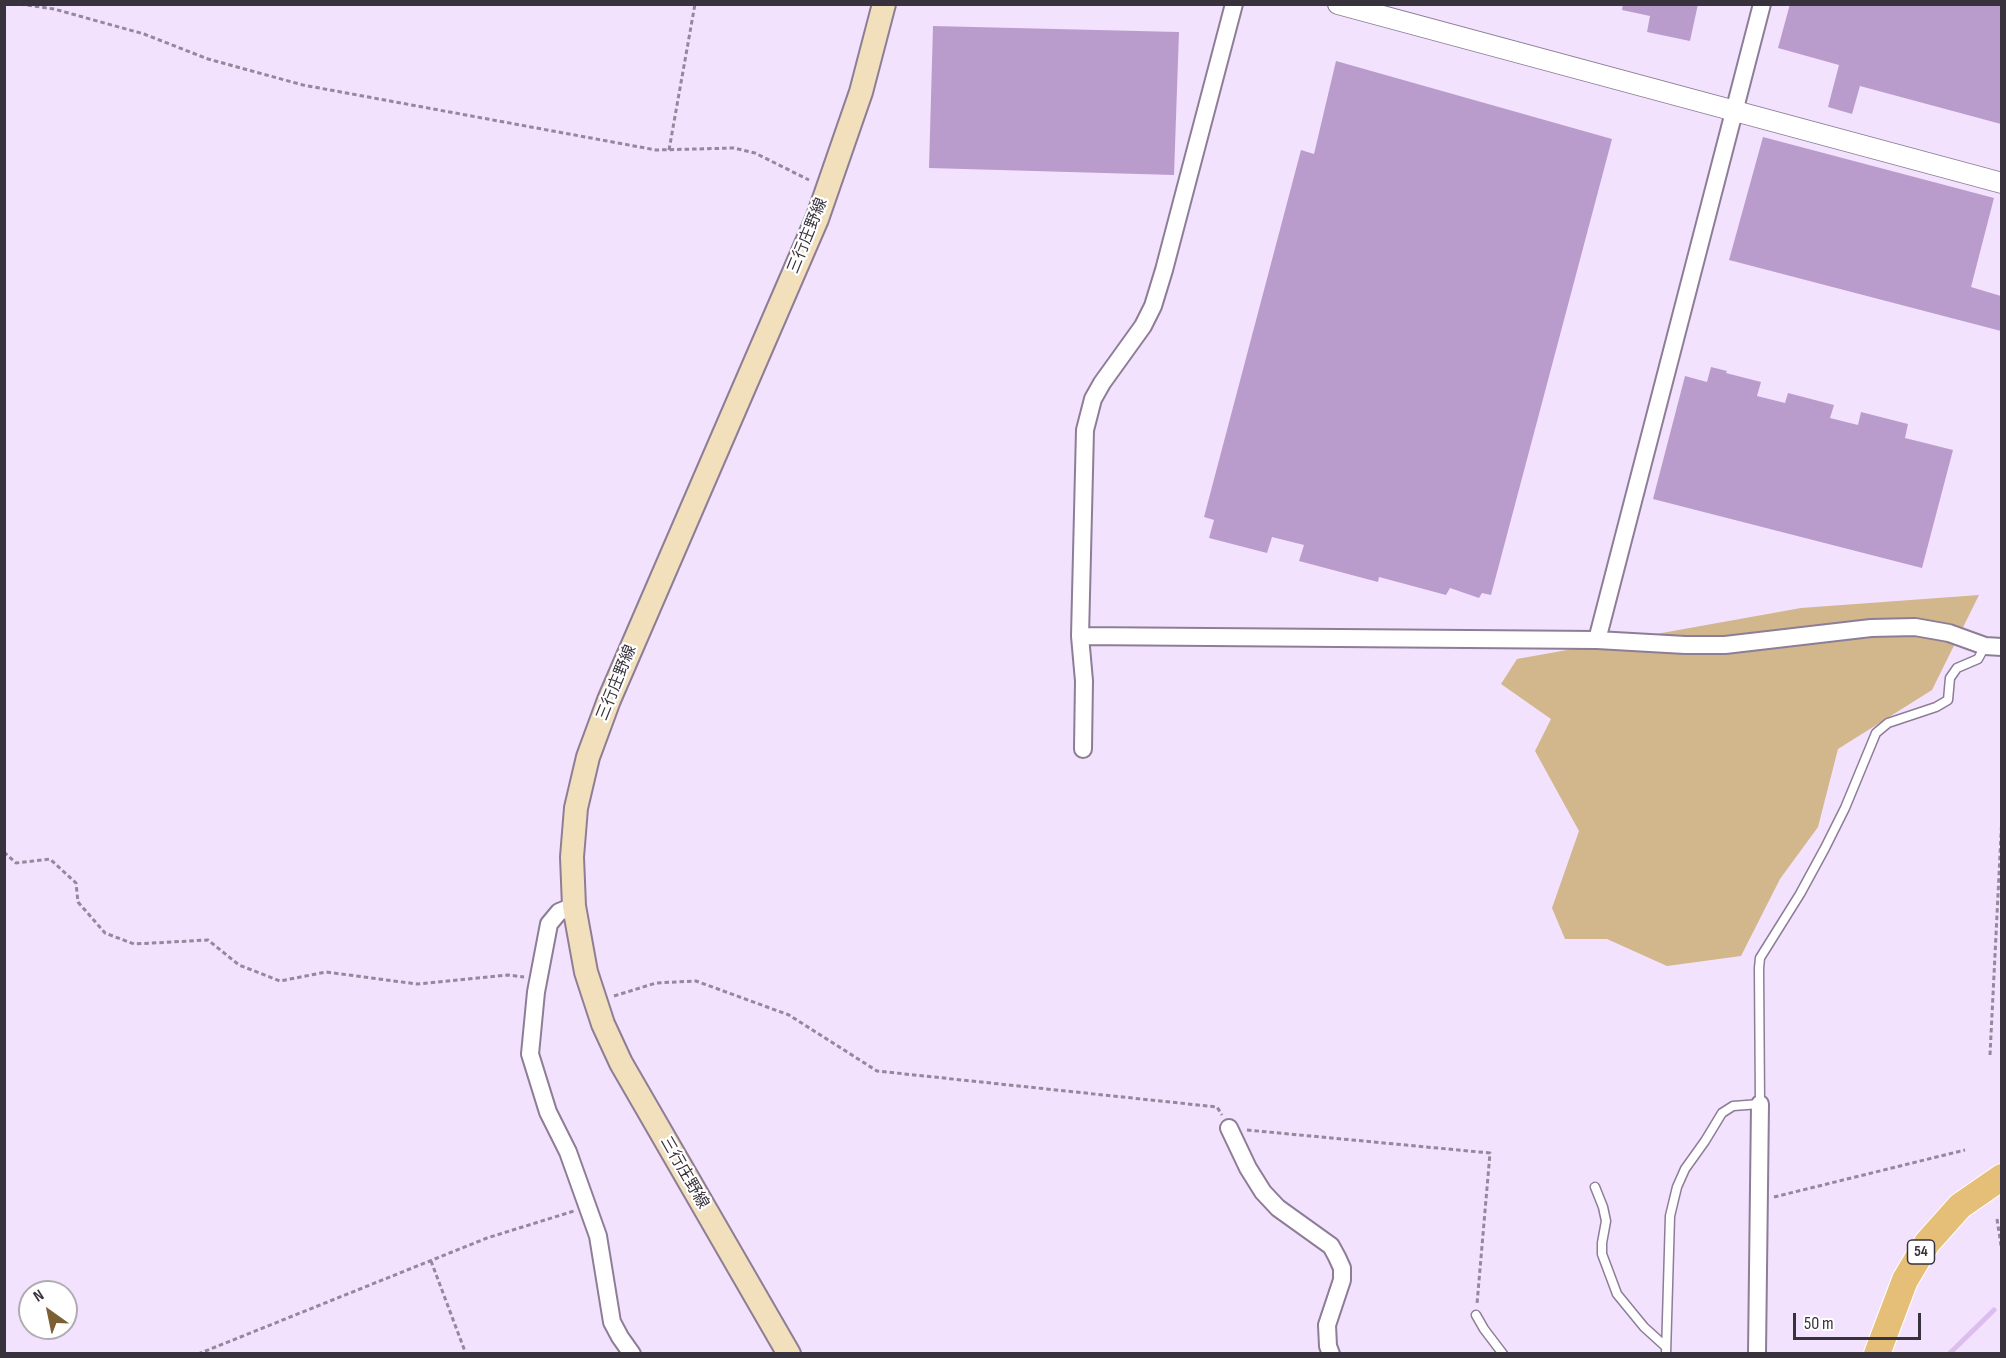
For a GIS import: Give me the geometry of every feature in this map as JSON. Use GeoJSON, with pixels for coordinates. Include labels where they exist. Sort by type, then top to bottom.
{"type":"FeatureCollection","features":[{"type":"Feature","properties":{"kind":"main road","name":"三行庄野線"},"geometry":{"type":"LineString","coordinates":[[789,1353],[621,1063],[607,1034],[586,972],[574,906],[572,857],[576,808],[592,747],[609,700],[812,230],[861,92],[884,4]]}},
{"type":"Feature","properties":{"kind":"main road","name":"54"},"geometry":{"type":"LineString","coordinates":[[1877,1353],[1905,1280],[1927,1243],[1960,1206],[2001,1177]]}},
{"type":"Feature","properties":{"kind":"street"},"geometry":{"type":"LineString","coordinates":[[1083,749],[1084,681],[1080,636],[1085,430],[1097,391],[1143,326],[1153,306],[1186,190],[1234,4]]}},
{"type":"Feature","properties":{"kind":"street"},"geometry":{"type":"LineString","coordinates":[[1338,4],[2001,183]]}},
{"type":"Feature","properties":{"kind":"street"},"geometry":{"type":"LineString","coordinates":[[1597,640],[1762,4]]}},
{"type":"Feature","properties":{"kind":"street"},"geometry":{"type":"LineString","coordinates":[[1080,636],[1597,640],[1725,645],[1871,628],[1915,627],[1949,633],[1993,647]]}},
{"type":"Feature","properties":{"kind":"street"},"geometry":{"type":"LineString","coordinates":[[574,906],[559,912],[549,924],[536,992],[530,1054],[548,1112],[568,1152],[598,1236],[612,1322],[632,1353]]}},
{"type":"Feature","properties":{"kind":"street"},"geometry":{"type":"LineString","coordinates":[[1757,1353],[1760,1104]]}},
{"type":"Feature","properties":{"kind":"street"},"geometry":{"type":"LineString","coordinates":[[1229,1128],[1248,1168],[1263,1192],[1278,1208],[1331,1246],[1342,1268],[1342,1280],[1327,1325],[1328,1346],[1331,1353]]}},
{"type":"Feature","properties":{"kind":"lane"},"geometry":{"type":"LineString","coordinates":[[1666,1350],[1670,1216],[1677,1187],[1685,1169],[1705,1142],[1722,1113],[1733,1106],[1760,1104],[1760,958],[1800,894],[1830,838],[1876,733],[1888,723],[1936,707],[1948,700],[1950,678],[1957,668],[1978,659],[1993,647]]}},
{"type":"Feature","properties":{"kind":"lane"},"geometry":{"type":"LineString","coordinates":[[1595,1187],[1606,1221],[1602,1254],[1617,1294],[1666,1350]]}},
{"type":"Feature","properties":{"kind":"lane"},"geometry":{"type":"LineString","coordinates":[[1476,1315],[1503,1353]]}},
{"type":"Feature","properties":{"kind":"path"},"geometry":{"type":"LineString","coordinates":[[20,4],[54,9],[144,34],[208,59],[303,86],[656,150],[734,148],[755,153],[827,188]]}},
{"type":"Feature","properties":{"kind":"path"},"geometry":{"type":"LineString","coordinates":[[669,150],[695,4]]}},
{"type":"Feature","properties":{"kind":"path"},"geometry":{"type":"LineString","coordinates":[[1990,1055],[2001,815]]}},
{"type":"Feature","properties":{"kind":"path"},"geometry":{"type":"LineString","coordinates":[[4,852],[16,863],[50,858],[76,883],[78,902],[105,933],[134,944],[208,940],[239,965],[280,981],[326,972],[417,984],[508,975],[539,979]]}},
{"type":"Feature","properties":{"kind":"path"},"geometry":{"type":"LineString","coordinates":[[596,1001],[656,983],[696,981],[789,1015],[877,1071],[1217,1107],[1229,1128],[1490,1153],[1476,1315]]}},
{"type":"Feature","properties":{"kind":"path"},"geometry":{"type":"LineString","coordinates":[[1758,1201],[1965,1150]]}},
{"type":"Feature","properties":{"kind":"path"},"geometry":{"type":"LineString","coordinates":[[198,1353],[487,1238],[587,1207]]}},
{"type":"Feature","properties":{"kind":"path"},"geometry":{"type":"LineString","coordinates":[[1997,1219],[2001,1252]]}},
{"type":"Feature","properties":{"kind":"path"},"geometry":{"type":"LineString","coordinates":[[431,1261],[466,1353]]}},
{"type":"Feature","properties":{"kind":"shaded area"},"geometry":{"type":"Polygon","coordinates":[[[1979,595],[1932,690],[1838,749],[1818,827],[1780,879],[1741,956],[1667,966],[1607,939],[1565,939],[1552,908],[1579,831],[1535,751],[1551,719],[1501,684],[1517,659],[1801,608],[1979,595]]]}},
{"type":"Feature","properties":{"kind":"building"},"geometry":{"type":"Polygon","coordinates":[[[1623,4],[1698,4],[1690,41],[1647,32],[1650,16],[1622,10],[1623,4]]]}},
{"type":"Feature","properties":{"kind":"building"},"geometry":{"type":"Polygon","coordinates":[[[1790,4],[2001,4],[2001,124],[1860,86],[1852,114],[1828,107],[1839,65],[1778,48],[1790,4]]]}},
{"type":"Feature","properties":{"kind":"building"},"geometry":{"type":"Polygon","coordinates":[[[933,26],[1179,32],[1174,175],[929,168],[933,26]]]}},
{"type":"Feature","properties":{"kind":"building"},"geometry":{"type":"Polygon","coordinates":[[[1336,61],[1612,139],[1491,595],[1482,593],[1479,598],[1450,588],[1446,595],[1379,577],[1378,582],[1299,561],[1304,545],[1272,537],[1267,553],[1209,538],[1214,520],[1204,517],[1301,150],[1314,154],[1336,61]]]}},
{"type":"Feature","properties":{"kind":"building"},"geometry":{"type":"Polygon","coordinates":[[[1763,137],[1994,198],[1971,287],[2001,296],[2001,331],[1729,260],[1763,137]]]}},
{"type":"Feature","properties":{"kind":"building"},"geometry":{"type":"Polygon","coordinates":[[[1711,367],[1761,382],[1757,396],[1785,403],[1788,393],[1834,405],[1830,418],[1858,425],[1861,412],[1908,424],[1905,438],[1953,450],[1922,568],[1653,499],[1685,376],[1707,382],[1711,367]]]}},
{"type":"Feature","properties":{"kind":"waterway"},"geometry":{"type":"LineString","coordinates":[[1949,1354],[1994,1310]]}}]}
